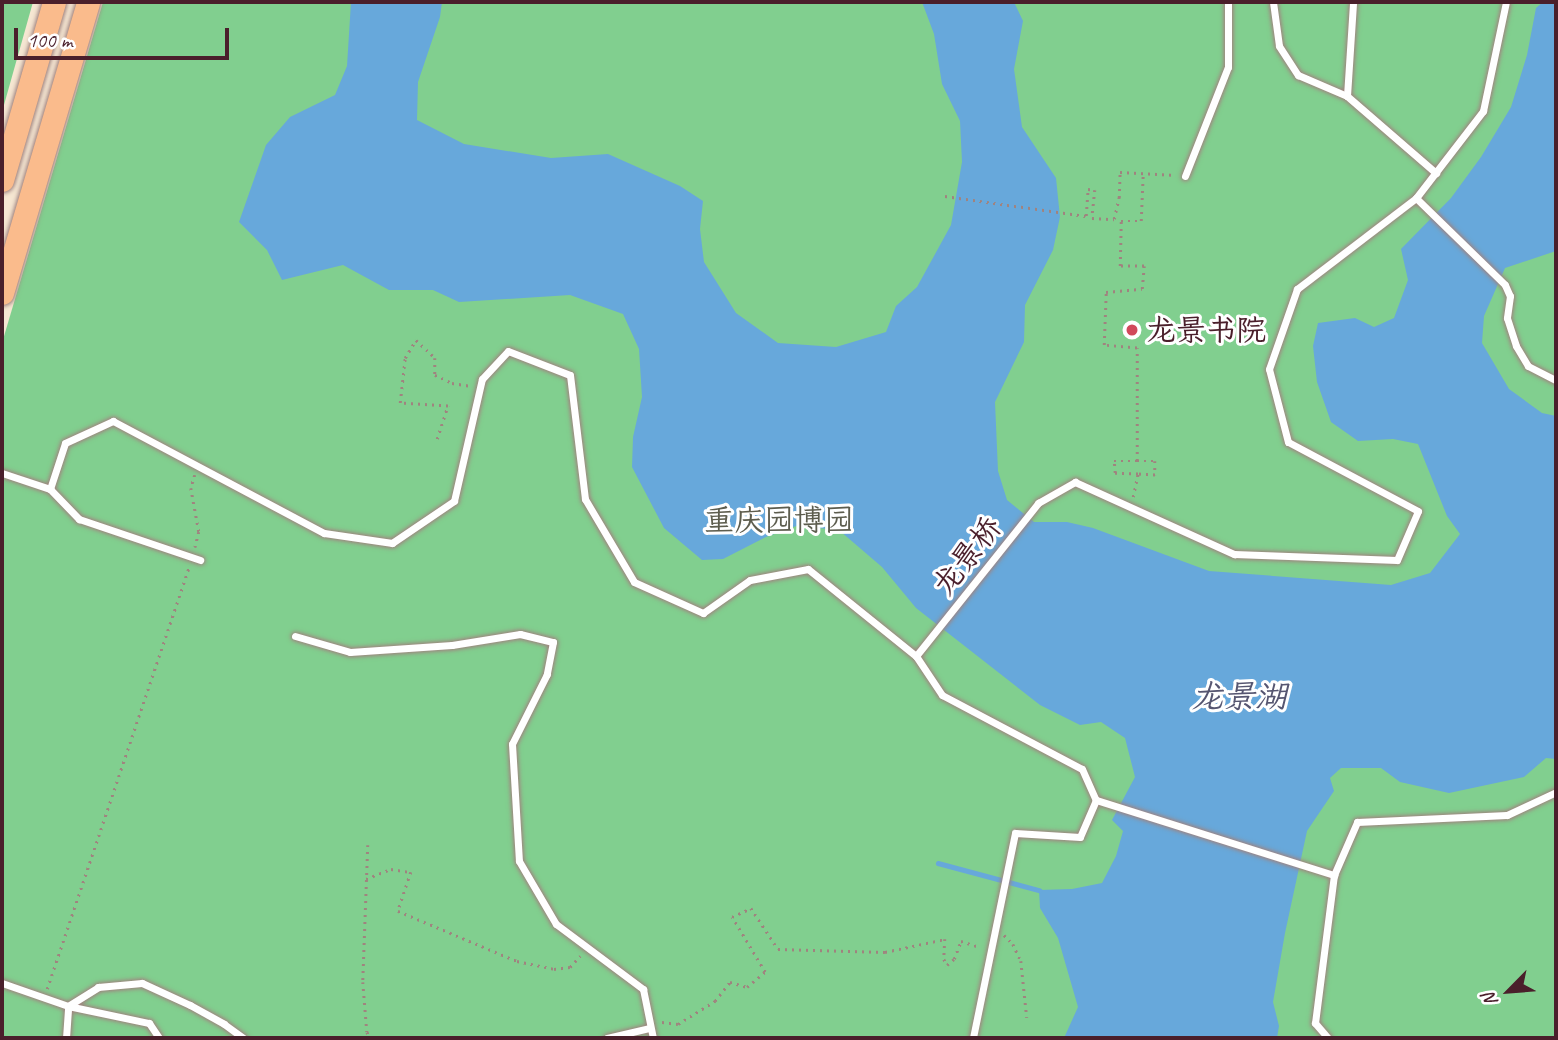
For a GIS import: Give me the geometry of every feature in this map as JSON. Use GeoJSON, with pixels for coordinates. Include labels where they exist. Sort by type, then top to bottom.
{"type":"FeatureCollection","features":[{"type":"Feature","properties":{"kind":"highway"},"geometry":{"type":"LineString","coordinates":[[2,180],[54,2]]}},
{"type":"Feature","properties":{"kind":"highway"},"geometry":{"type":"LineString","coordinates":[[2,293],[88,2]]}},
{"type":"Feature","properties":{"kind":"lane"},"geometry":{"type":"LineString","coordinates":[[1185,176],[1228,67],[1228,2]]}},
{"type":"Feature","properties":{"kind":"lane"},"geometry":{"type":"LineString","coordinates":[[1273,2],[1279,46],[1298,75],[1347,96],[1436,173]]}},
{"type":"Feature","properties":{"kind":"lane"},"geometry":{"type":"LineString","coordinates":[[1347,96],[1353,2]]}},
{"type":"Feature","properties":{"kind":"lane"},"geometry":{"type":"LineString","coordinates":[[1130,507],[1234,554],[1397,560],[1418,511],[1288,442],[1269,369],[1297,289],[1416,198],[1483,111],[1506,2]]}},
{"type":"Feature","properties":{"kind":"lane"},"geometry":{"type":"LineString","coordinates":[[1416,198],[1505,285],[1510,296],[1507,318],[1516,346],[1528,366],[1556,380]]}},
{"type":"Feature","properties":{"kind":"lane"},"geometry":{"type":"LineString","coordinates":[[50,489],[65,443],[113,421],[324,533],[392,543],[454,501],[482,379],[508,351],[570,375],[585,499],[634,582],[703,613],[750,580],[808,569],[916,656],[942,695],[1082,769],[1096,800],[1080,837],[1015,833],[974,1038]]}},
{"type":"Feature","properties":{"kind":"lane"},"geometry":{"type":"LineString","coordinates":[[2,473],[50,489],[79,519],[196,559]]}},
{"type":"Feature","properties":{"kind":"lane","name":"龙景桥"},"geometry":{"type":"LineString","coordinates":[[916,656],[1038,503],[1075,482],[1130,507]]}},
{"type":"Feature","properties":{"kind":"lane"},"geometry":{"type":"LineString","coordinates":[[295,636],[350,652],[452,645],[520,634],[553,642],[547,674],[512,744],[519,861],[556,924],[643,989],[653,1038]]}},
{"type":"Feature","properties":{"kind":"lane"},"geometry":{"type":"LineString","coordinates":[[1328,1038],[1315,1023],[1334,875],[1357,822],[1507,815],[1556,792]]}},
{"type":"Feature","properties":{"kind":"lane"},"geometry":{"type":"LineString","coordinates":[[1096,800],[1334,875]]}},
{"type":"Feature","properties":{"kind":"lane"},"geometry":{"type":"LineString","coordinates":[[2,983],[68,1006],[149,1023],[159,1038]]}},
{"type":"Feature","properties":{"kind":"lane"},"geometry":{"type":"LineString","coordinates":[[68,1006],[98,987],[142,983],[224,1024],[243,1038]]}},
{"type":"Feature","properties":{"kind":"lane"},"geometry":{"type":"LineString","coordinates":[[66,1038],[68,1006]]}},
{"type":"Feature","properties":{"kind":"lane"},"geometry":{"type":"LineString","coordinates":[[607,1038],[649,1025]]}},
{"type":"Feature","properties":{"kind":"path"},"geometry":{"type":"LineString","coordinates":[[945,196],[1086,216],[1088,190],[1094,190],[1092,218],[1114,219],[1119,198],[1120,172],[1185,176]]}},
{"type":"Feature","properties":{"kind":"path"},"geometry":{"type":"LineString","coordinates":[[1136,461],[1137,348],[1104,345],[1106,292],[1142,289],[1144,266],[1120,266],[1121,221],[1141,221],[1143,174]]}},
{"type":"Feature","properties":{"kind":"path"},"geometry":{"type":"LineString","coordinates":[[438,439],[448,406],[400,402],[405,358],[416,340],[435,358],[435,375],[452,383],[480,388]]}},
{"type":"Feature","properties":{"kind":"path"},"geometry":{"type":"LineString","coordinates":[[1114,461],[1136,461],[1155,461],[1155,475],[1115,473],[1114,461]]}},
{"type":"Feature","properties":{"kind":"path"},"geometry":{"type":"LineString","coordinates":[[44,998],[196,559],[199,532],[191,488],[198,466]]}},
{"type":"Feature","properties":{"kind":"path"},"geometry":{"type":"LineString","coordinates":[[1130,507],[1138,474]]}},
{"type":"Feature","properties":{"kind":"path"},"geometry":{"type":"LineString","coordinates":[[368,845],[363,982],[367,1032],[371,1038]]}},
{"type":"Feature","properties":{"kind":"path"},"geometry":{"type":"LineString","coordinates":[[366,879],[391,869],[411,872],[398,911],[516,961],[554,969],[570,967],[587,948]]}},
{"type":"Feature","properties":{"kind":"path"},"geometry":{"type":"LineString","coordinates":[[649,1025],[678,1024],[715,1001],[730,982],[747,987],[765,972],[732,918],[751,908],[778,948],[885,952],[946,939],[944,959],[947,965],[954,958],[961,941],[992,950]]}},
{"type":"Feature","properties":{"kind":"path"},"geometry":{"type":"LineString","coordinates":[[996,928],[1013,944],[1021,961],[1027,1018]]}},
{"type":"Feature","properties":{"kind":"green space"},"geometry":{"type":"Polygon","coordinates":[[[2,2],[33,2],[2,112],[2,2]]]}},
{"type":"Feature","properties":{"kind":"green space","name":"重庆园博园"},"geometry":{"type":"Polygon","coordinates":[[[103,2],[1556,2],[1556,1038],[2,1038],[2,343],[103,2]]]}},
{"type":"Feature","properties":{"kind":"water","name":"龙景湖"},"geometry":{"type":"Polygon","coordinates":[[[351,2],[442,2],[440,17],[418,82],[417,120],[464,144],[551,158],[608,154],[680,186],[703,201],[700,229],[704,262],[736,313],[778,343],[836,347],[886,332],[896,306],[917,287],[951,225],[962,162],[960,121],[942,84],[934,34],[922,2],[1014,2],[1023,21],[1014,69],[1022,127],[1056,178],[1060,217],[1053,250],[1025,305],[1024,342],[995,402],[998,471],[1007,500],[1034,522],[1067,522],[1093,528],[1209,571],[1391,585],[1430,573],[1460,534],[1447,516],[1418,444],[1393,439],[1358,441],[1331,422],[1317,382],[1313,346],[1318,323],[1355,318],[1374,327],[1394,318],[1408,280],[1401,249],[1451,198],[1481,157],[1511,107],[1527,55],[1536,8],[1543,2],[1556,2],[1556,251],[1505,268],[1484,316],[1482,343],[1509,389],[1542,413],[1556,416],[1556,759],[1546,758],[1524,777],[1449,793],[1400,782],[1381,768],[1341,768],[1330,778],[1334,791],[1307,831],[1285,933],[1273,1002],[1279,1026],[1277,1038],[1064,1038],[1078,1007],[1058,938],[1040,908],[1039,890],[1072,889],[1102,883],[1116,856],[1123,831],[1112,820],[1135,777],[1125,738],[1101,722],[1080,725],[1040,705],[916,608],[882,567],[840,531],[799,525],[766,537],[723,559],[702,560],[664,528],[632,467],[633,437],[642,397],[639,349],[623,314],[570,295],[459,302],[433,290],[389,290],[343,265],[282,280],[267,250],[239,222],[266,145],[290,117],[335,95],[347,66],[351,2]]]}},
{"type":"Feature","properties":{"kind":"waterway"},"geometry":{"type":"LineString","coordinates":[[938,863],[1039,890]]}},
{"type":"Feature","properties":{"kind":"place","name":"龙景书院"},"geometry":{"type":"Point","coordinates":[1132,330]}}]}
